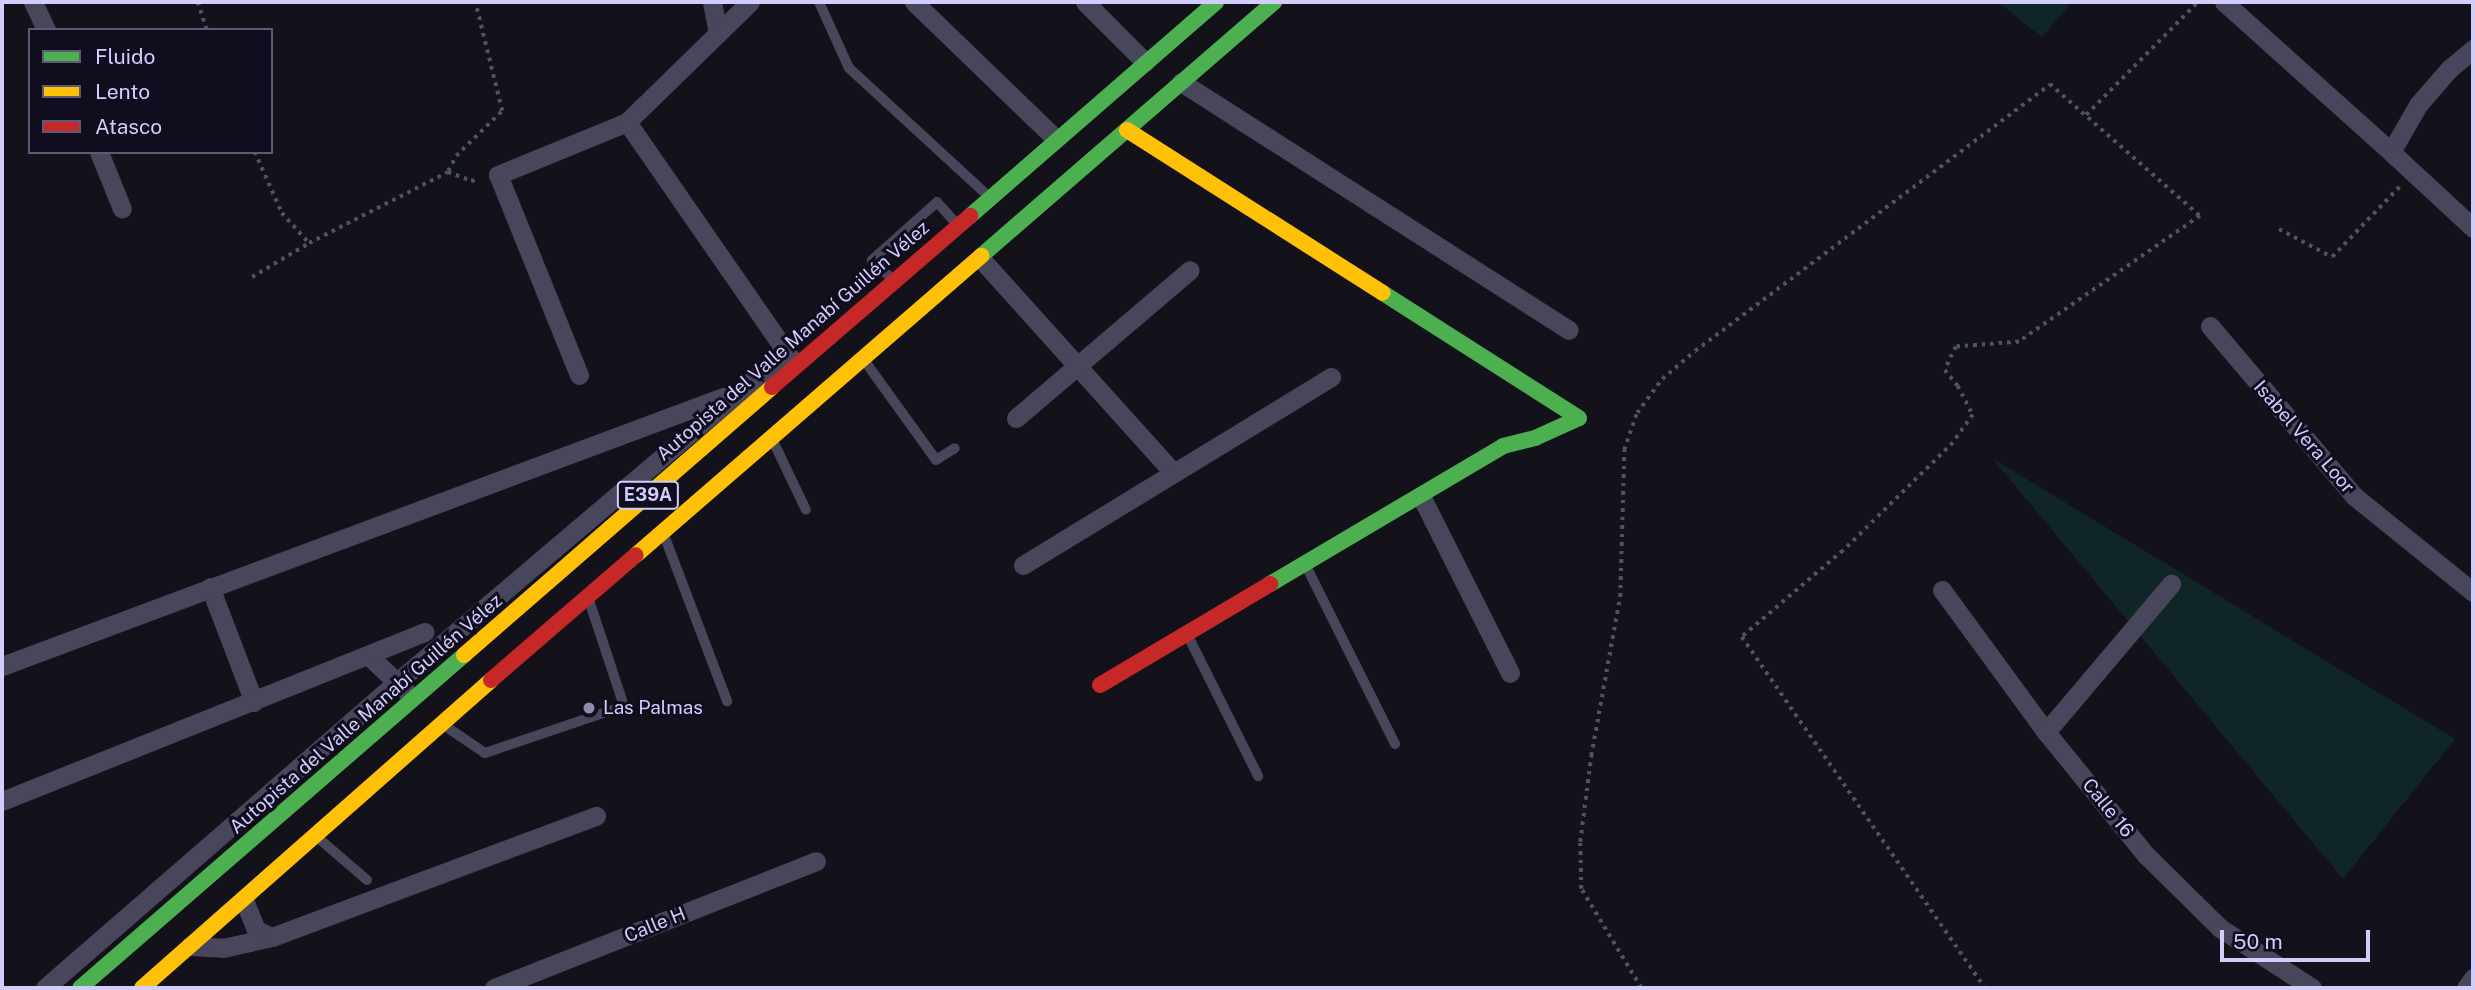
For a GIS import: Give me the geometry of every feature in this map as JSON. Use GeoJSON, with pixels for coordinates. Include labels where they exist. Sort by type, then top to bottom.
{"type":"FeatureCollection","features":[{"type":"Feature","properties":{"kind":"main road","name":"Autopista del Valle Manabí Guillén Vélez"},"geometry":{"type":"LineString","coordinates":[[80,988],[781,379],[791,359],[894,281],[1145,62],[1220,18],[1274,2]]}},
{"type":"Feature","properties":{"kind":"main road","name":"Autopista del Valle Manabí Guillén Vélez"},"geometry":{"type":"LineString","coordinates":[[146,987],[442,723],[981,259],[1181,82],[1220,18]]}},
{"type":"Feature","properties":{"kind":"main road"},"geometry":{"type":"LineString","coordinates":[[1100,685],[1503,446],[1535,438],[1578,418],[1127,130]]}},
{"type":"Feature","properties":{"kind":"street"},"geometry":{"type":"LineString","coordinates":[[33,2],[45,28]]}},
{"type":"Feature","properties":{"kind":"street"},"geometry":{"type":"LineString","coordinates":[[712,2],[718,33]]}},
{"type":"Feature","properties":{"kind":"street"},"geometry":{"type":"LineString","coordinates":[[579,375],[498,175],[627,122],[750,2]]}},
{"type":"Feature","properties":{"kind":"street"},"geometry":{"type":"LineString","coordinates":[[914,2],[1056,139]]}},
{"type":"Feature","properties":{"kind":"street"},"geometry":{"type":"LineString","coordinates":[[1085,2],[1145,62]]}},
{"type":"Feature","properties":{"kind":"street"},"geometry":{"type":"LineString","coordinates":[[2224,2],[2473,228]]}},
{"type":"Feature","properties":{"kind":"street"},"geometry":{"type":"LineString","coordinates":[[2391,152],[2418,106],[2450,68],[2473,49]]}},
{"type":"Feature","properties":{"kind":"street"},"geometry":{"type":"LineString","coordinates":[[1181,82],[1569,330]]}},
{"type":"Feature","properties":{"kind":"street"},"geometry":{"type":"LineString","coordinates":[[45,988],[396,682],[738,392],[791,359],[627,122]]}},
{"type":"Feature","properties":{"kind":"street"},"geometry":{"type":"LineString","coordinates":[[100,154],[122,209]]}},
{"type":"Feature","properties":{"kind":"street"},"geometry":{"type":"LineString","coordinates":[[981,259],[1173,472]]}},
{"type":"Feature","properties":{"kind":"street"},"geometry":{"type":"LineString","coordinates":[[1016,418],[1190,270]]}},
{"type":"Feature","properties":{"kind":"street","name":"Isabel Vera Loor"},"geometry":{"type":"LineString","coordinates":[[2210,326],[2354,496],[2473,592]]}},
{"type":"Feature","properties":{"kind":"street"},"geometry":{"type":"LineString","coordinates":[[1023,565],[1331,377]]}},
{"type":"Feature","properties":{"kind":"street"},"geometry":{"type":"LineString","coordinates":[[2,666],[738,392],[781,379]]}},
{"type":"Feature","properties":{"kind":"street"},"geometry":{"type":"LineString","coordinates":[[1421,496],[1510,673]]}},
{"type":"Feature","properties":{"kind":"street"},"geometry":{"type":"LineString","coordinates":[[2046,732],[2171,584]]}},
{"type":"Feature","properties":{"kind":"street"},"geometry":{"type":"LineString","coordinates":[[210,587],[254,702]]}},
{"type":"Feature","properties":{"kind":"street","name":"Calle 16"},"geometry":{"type":"LineString","coordinates":[[1942,590],[2046,732],[2146,855],[2220,928],[2312,988]]}},
{"type":"Feature","properties":{"kind":"street"},"geometry":{"type":"LineString","coordinates":[[2,801],[424,632]]}},
{"type":"Feature","properties":{"kind":"street"},"geometry":{"type":"LineString","coordinates":[[369,656],[415,698]]}},
{"type":"Feature","properties":{"kind":"street"},"geometry":{"type":"LineString","coordinates":[[190,946],[223,948],[271,937],[596,816]]}},
{"type":"Feature","properties":{"kind":"street","name":"Calle H"},"geometry":{"type":"LineString","coordinates":[[496,988],[816,861]]}},
{"type":"Feature","properties":{"kind":"street"},"geometry":{"type":"LineString","coordinates":[[244,900],[256,930],[271,937]]}},
{"type":"Feature","properties":{"kind":"street"},"geometry":{"type":"LineString","coordinates":[[2466,988],[2473,978]]}},
{"type":"Feature","properties":{"kind":"lane"},"geometry":{"type":"LineString","coordinates":[[819,2],[849,68],[989,198]]}},
{"type":"Feature","properties":{"kind":"lane"},"geometry":{"type":"LineString","coordinates":[[894,281],[872,260],[937,202],[958,225]]}},
{"type":"Feature","properties":{"kind":"lane"},"geometry":{"type":"LineString","coordinates":[[863,359],[936,460],[956,448]]}},
{"type":"Feature","properties":{"kind":"lane"},"geometry":{"type":"LineString","coordinates":[[772,439],[806,510]]}},
{"type":"Feature","properties":{"kind":"lane"},"geometry":{"type":"LineString","coordinates":[[663,533],[727,701]]}},
{"type":"Feature","properties":{"kind":"lane"},"geometry":{"type":"LineString","coordinates":[[1305,563],[1395,744]]}},
{"type":"Feature","properties":{"kind":"lane"},"geometry":{"type":"LineString","coordinates":[[442,723],[485,753],[624,706],[588,597]]}},
{"type":"Feature","properties":{"kind":"lane"},"geometry":{"type":"LineString","coordinates":[[1186,634],[1258,776]]}},
{"type":"Feature","properties":{"kind":"lane"},"geometry":{"type":"LineString","coordinates":[[317,836],[367,880]]}},
{"type":"Feature","properties":{"kind":"path"},"geometry":{"type":"LineString","coordinates":[[198,2],[206,28]]}},
{"type":"Feature","properties":{"kind":"path"},"geometry":{"type":"LineString","coordinates":[[252,277],[309,243],[448,172],[456,156],[502,111],[474,2]]}},
{"type":"Feature","properties":{"kind":"path"},"geometry":{"type":"LineString","coordinates":[[2086,115],[2198,2]]}},
{"type":"Feature","properties":{"kind":"path"},"geometry":{"type":"LineString","coordinates":[[1641,988],[1581,889],[1580,842],[1591,756],[1619,597],[1624,450],[1637,413],[1662,379],[1695,351],[2050,83],[2200,216],[2018,342],[1956,347],[1945,370],[1958,386],[1973,415],[1954,443],[1843,551],[1742,637],[1985,988]]}},
{"type":"Feature","properties":{"kind":"path"},"geometry":{"type":"LineString","coordinates":[[256,154],[282,213],[309,243]]}},
{"type":"Feature","properties":{"kind":"path"},"geometry":{"type":"LineString","coordinates":[[448,172],[471,181],[498,175]]}},
{"type":"Feature","properties":{"kind":"path"},"geometry":{"type":"LineString","coordinates":[[2279,229],[2332,257],[2414,172]]}},
{"type":"Feature","properties":{"kind":"green space"},"geometry":{"type":"Polygon","coordinates":[[[1998,2],[2072,2],[2042,37],[1998,2]]]}},
{"type":"Feature","properties":{"kind":"green space"},"geometry":{"type":"Polygon","coordinates":[[[1992,458],[2455,739],[2343,879],[1992,458]]]}},
{"type":"Feature","properties":{"kind":"traffic: fast"},"geometry":{"type":"LineString","coordinates":[[970,216],[1216,2]]}},
{"type":"Feature","properties":{"kind":"traffic: fast"},"geometry":{"type":"LineString","coordinates":[[981,256],[1274,2]]}},
{"type":"Feature","properties":{"kind":"traffic: fast"},"geometry":{"type":"LineString","coordinates":[[1270,584],[1503,446],[1535,438],[1579,418],[1383,293]]}},
{"type":"Feature","properties":{"kind":"traffic: fast"},"geometry":{"type":"LineString","coordinates":[[80,988],[464,655]]}},
{"type":"Feature","properties":{"kind":"traffic: slow"},"geometry":{"type":"LineString","coordinates":[[1127,130],[1383,293]]}},
{"type":"Feature","properties":{"kind":"traffic: slow"},"geometry":{"type":"LineString","coordinates":[[636,555],[981,256]]}},
{"type":"Feature","properties":{"kind":"traffic: slow"},"geometry":{"type":"LineString","coordinates":[[464,655],[772,387]]}},
{"type":"Feature","properties":{"kind":"traffic: slow"},"geometry":{"type":"LineString","coordinates":[[142,988],[491,680]]}},
{"type":"Feature","properties":{"kind":"traffic: jam"},"geometry":{"type":"LineString","coordinates":[[772,387],[970,216]]}},
{"type":"Feature","properties":{"kind":"traffic: jam"},"geometry":{"type":"LineString","coordinates":[[491,680],[636,555]]}},
{"type":"Feature","properties":{"kind":"traffic: jam"},"geometry":{"type":"LineString","coordinates":[[1100,685],[1270,584]]}},
{"type":"Feature","properties":{"kind":"place","name":"Las Palmas"},"geometry":{"type":"Point","coordinates":[589,708]}}]}
